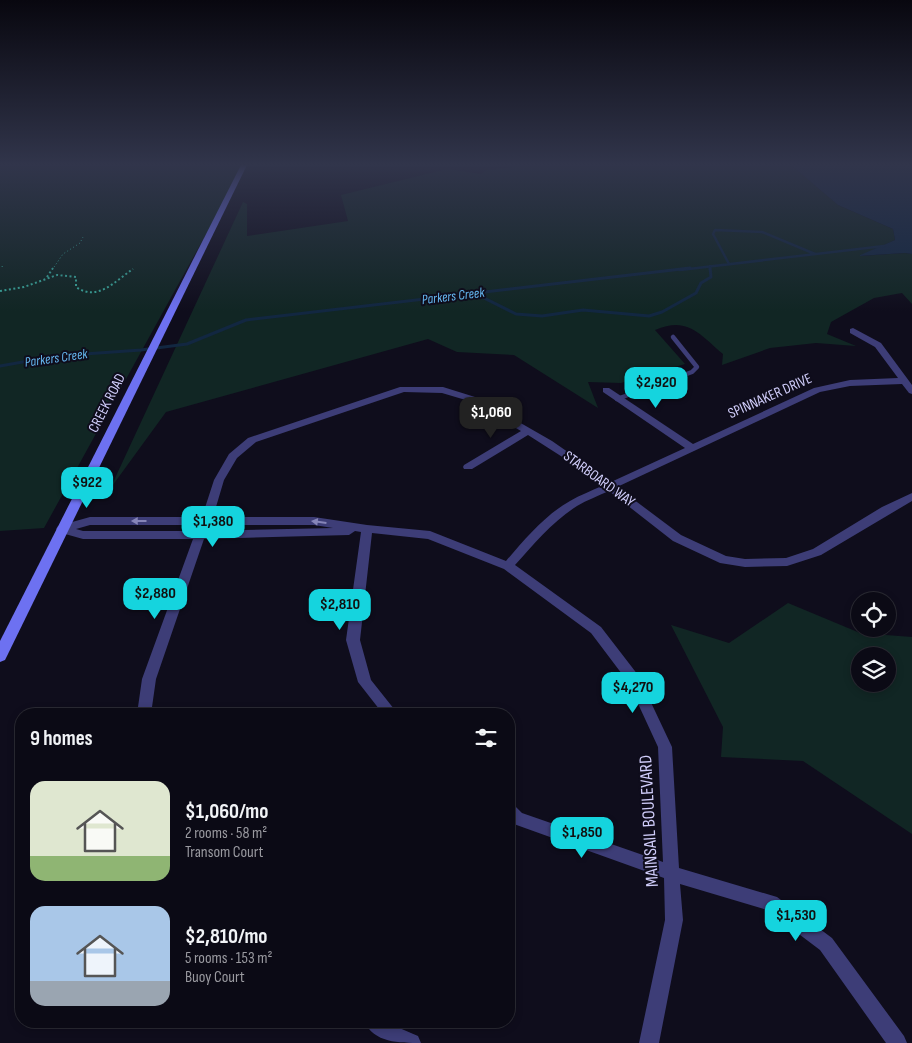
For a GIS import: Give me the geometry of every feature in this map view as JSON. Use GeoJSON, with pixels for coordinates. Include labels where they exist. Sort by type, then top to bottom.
{"type":"FeatureCollection","features":[{"type":"Feature","properties":{"kind":"main road","name":"CREEK ROAD"},"geometry":{"type":"LineString","coordinates":[[0,656],[220,214]]}},
{"type":"Feature","properties":{"kind":"street"},"geometry":{"type":"LineString","coordinates":[[854,331],[878,345],[912,391]]}},
{"type":"Feature","properties":{"kind":"street","name":"SPINNAKER DRIVE"},"geometry":{"type":"LineString","coordinates":[[508,566],[530,541],[561,511],[574,503],[692,448],[817,390],[832,385],[858,382],[905,381]]}},
{"type":"Feature","properties":{"kind":"street","name":"STARBOARD WAY"},"geometry":{"type":"LineString","coordinates":[[206,521],[219,480],[233,456],[252,440],[403,388],[443,390],[472,400],[528,431],[582,465],[677,538],[724,560],[764,564],[787,562],[817,552],[912,496]]}},
{"type":"Feature","properties":{"kind":"street"},"geometry":{"type":"LineString","coordinates":[[606,390],[692,448]]}},
{"type":"Feature","properties":{"kind":"street"},"geometry":{"type":"LineString","coordinates":[[468,468],[528,431]]}},
{"type":"Feature","properties":{"kind":"street","name":"MAINSAIL BOULEVARD"},"geometry":{"type":"LineString","coordinates":[[62,529],[90,521],[314,521],[367,529],[430,535],[508,566],[596,630],[633,679],[664,747],[674,920],[649,1043]]}},
{"type":"Feature","properties":{"kind":"street","name":"MAINSAIL BOULEVARD"},"geometry":{"type":"LineString","coordinates":[[62,529],[83,535],[318,533],[367,529]]}},
{"type":"Feature","properties":{"kind":"street"},"geometry":{"type":"LineString","coordinates":[[367,529],[353,640],[365,682],[386,708]]}},
{"type":"Feature","properties":{"kind":"street"},"geometry":{"type":"LineString","coordinates":[[145,708],[149,679],[200,535]]}},
{"type":"Feature","properties":{"kind":"street"},"geometry":{"type":"LineString","coordinates":[[515,816],[606,851],[713,887],[771,903],[826,944],[897,1043]]}},
{"type":"Feature","properties":{"kind":"street"},"geometry":{"type":"LineString","coordinates":[[382,1028],[390,1034],[411,1043]]}},
{"type":"Feature","properties":{"kind":"lane"},"geometry":{"type":"LineString","coordinates":[[618,399],[692,372],[696,367],[673,337]]}},
{"type":"Feature","properties":{"kind":"path"},"geometry":{"type":"LineString","coordinates":[[46,279],[63,254],[80,243],[83,237]]}},
{"type":"Feature","properties":{"kind":"path"},"geometry":{"type":"LineString","coordinates":[[0,291],[21,288],[59,275],[74,276],[77,279],[76,287],[78,289],[94,292],[112,287],[123,275],[133,269]]}},
{"type":"Feature","properties":{"kind":"green space"},"geometry":{"type":"Polygon","coordinates":[[[0,214],[217,214],[44,528],[0,531],[0,214]]]}},
{"type":"Feature","properties":{"kind":"green space"},"geometry":{"type":"Polygon","coordinates":[[[238,214],[247,214],[247,236],[348,221],[346,214],[858,214],[893,229],[895,240],[860,256],[912,254],[912,304],[902,293],[874,298],[831,322],[827,334],[856,346],[816,343],[770,348],[722,365],[723,354],[700,334],[685,326],[666,326],[655,330],[685,364],[621,383],[588,382],[598,408],[514,355],[457,352],[428,339],[166,412],[110,489],[238,214]]]}},
{"type":"Feature","properties":{"kind":"green space"},"geometry":{"type":"Polygon","coordinates":[[[788,603],[851,629],[851,637],[912,637],[912,834],[803,761],[721,757],[723,727],[671,625],[729,643],[788,603]]]}},
{"type":"Feature","properties":{"kind":"water"},"geometry":{"type":"Polygon","coordinates":[[[858,214],[912,214],[912,254],[858,256],[895,240],[893,229],[858,214]]]}},
{"type":"Feature","properties":{"kind":"waterway"},"geometry":{"type":"LineString","coordinates":[[729,264],[713,234],[715,230],[762,232],[815,254]]}},
{"type":"Feature","properties":{"kind":"waterway","name":"Parkers Creek"},"geometry":{"type":"LineString","coordinates":[[710,266],[884,246]]}},
{"type":"Feature","properties":{"kind":"waterway","name":"Parkers Creek"},"geometry":{"type":"LineString","coordinates":[[680,270],[710,266]]}},
{"type":"Feature","properties":{"kind":"waterway","name":"Parkers Creek"},"geometry":{"type":"LineString","coordinates":[[474,293],[690,268]]}},
{"type":"Feature","properties":{"kind":"waterway"},"geometry":{"type":"LineString","coordinates":[[474,293],[516,314],[542,316],[583,310],[649,316],[662,312],[696,293],[701,283],[711,277],[710,268]]}},
{"type":"Feature","properties":{"kind":"waterway","name":"Parkers Creek"},"geometry":{"type":"LineString","coordinates":[[0,366],[56,356],[141,350],[187,344],[246,320],[474,293]]}}]}
